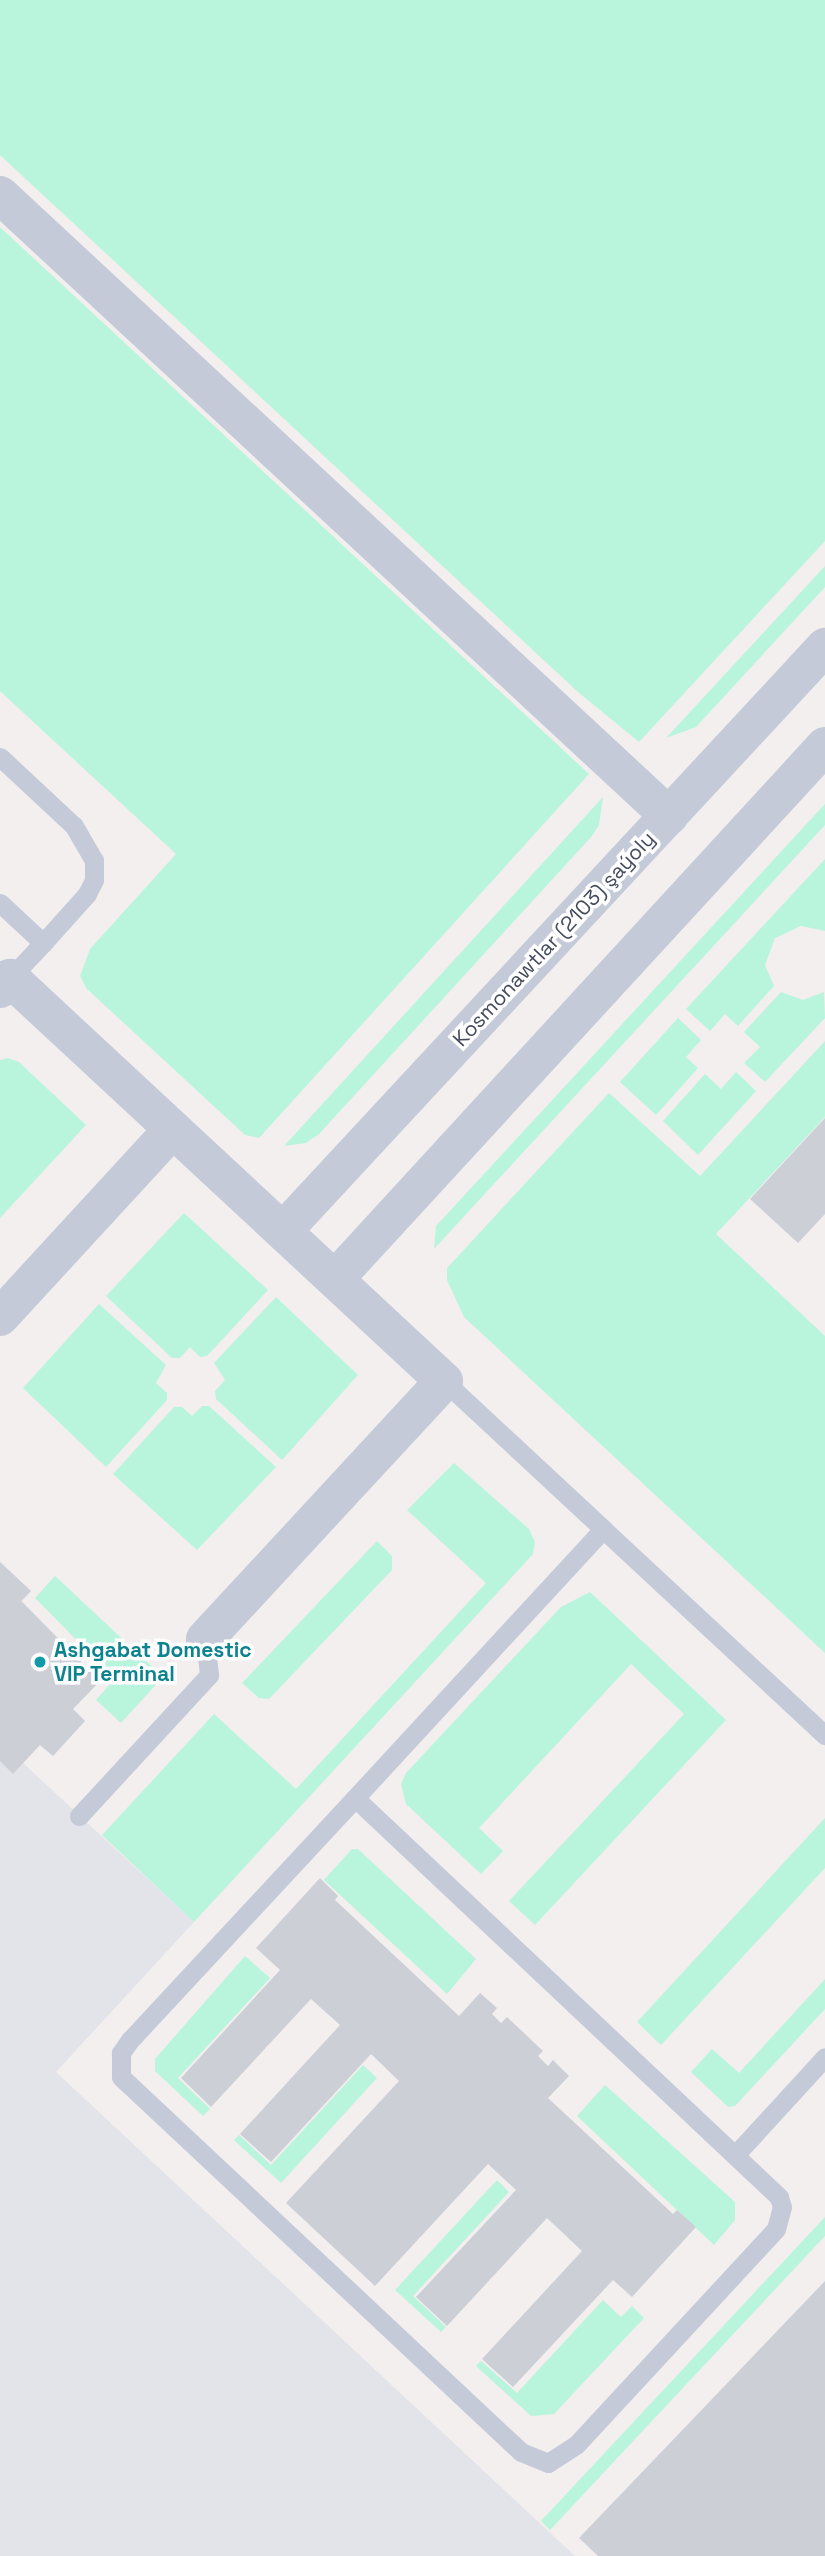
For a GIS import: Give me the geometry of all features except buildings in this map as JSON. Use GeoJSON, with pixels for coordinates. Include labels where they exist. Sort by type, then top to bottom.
{"type":"FeatureCollection","features":[{"type":"Feature","properties":{"kind":"street"},"geometry":{"type":"LineString","coordinates":[[0,195],[669,816]]}},
{"type":"Feature","properties":{"kind":"street","name":"Kosmonawtlar (2103) şaýoly"},"geometry":{"type":"LineString","coordinates":[[283,1231],[825,647]]}},
{"type":"Feature","properties":{"kind":"street"},"geometry":{"type":"LineString","coordinates":[[335,1279],[825,746]]}},
{"type":"Feature","properties":{"kind":"street"},"geometry":{"type":"LineString","coordinates":[[5,984],[173,1129],[444,1381],[205,1639]]}},
{"type":"Feature","properties":{"kind":"street"},"geometry":{"type":"LineString","coordinates":[[0,1317],[173,1129]]}},
{"type":"Feature","properties":{"kind":"lane"},"geometry":{"type":"LineString","coordinates":[[0,757],[74,826],[94,860],[94,880],[88,894],[5,984]]}},
{"type":"Feature","properties":{"kind":"lane"},"geometry":{"type":"LineString","coordinates":[[0,903],[43,943]]}},
{"type":"Feature","properties":{"kind":"lane"},"geometry":{"type":"LineString","coordinates":[[444,1381],[825,1735]]}},
{"type":"Feature","properties":{"kind":"lane"},"geometry":{"type":"LineString","coordinates":[[355,1797],[737,2153],[779,2197],[782,2207],[776,2229],[576,2445],[548,2463],[521,2452],[121,2077],[121,2053],[130,2040],[603,1529]]}},
{"type":"Feature","properties":{"kind":"lane"},"geometry":{"type":"LineString","coordinates":[[79,1816],[209,1675],[205,1639]]}},
{"type":"Feature","properties":{"kind":"lane"},"geometry":{"type":"LineString","coordinates":[[737,2153],[825,2057]]}},
{"type":"Feature","properties":{"kind":"shaded area"},"geometry":{"type":"Polygon","coordinates":[[[0,1562],[31,1591],[22,1601],[100,1681],[73,1709],[85,1721],[53,1756],[40,1745],[23,1763],[194,1922],[56,2072],[575,2556],[0,2556],[0,1562]]]}},
{"type":"Feature","properties":{"kind":"green space"},"geometry":{"type":"Polygon","coordinates":[[[0,0],[825,0],[825,541],[639,742],[578,692],[0,155],[0,0]]]}},
{"type":"Feature","properties":{"kind":"green space"},"geometry":{"type":"Polygon","coordinates":[[[0,227],[589,774],[259,1138],[245,1135],[87,989],[80,976],[90,949],[176,854],[0,691],[0,227]]]}},
{"type":"Feature","properties":{"kind":"green space"},"geometry":{"type":"Polygon","coordinates":[[[825,566],[825,587],[696,727],[666,738],[825,566]]]}},
{"type":"Feature","properties":{"kind":"green space"},"geometry":{"type":"Polygon","coordinates":[[[603,797],[599,825],[592,836],[319,1134],[306,1143],[284,1146],[603,797]]]}},
{"type":"Feature","properties":{"kind":"green space"},"geometry":{"type":"Polygon","coordinates":[[[825,804],[825,825],[434,1249],[436,1226],[825,804]]]}},
{"type":"Feature","properties":{"kind":"green space"},"geometry":{"type":"Polygon","coordinates":[[[825,859],[825,931],[801,926],[775,938],[765,965],[774,986],[738,1026],[725,1014],[710,1031],[686,1009],[825,859]]]}},
{"type":"Feature","properties":{"kind":"green space"},"geometry":{"type":"Polygon","coordinates":[[[781,992],[803,1000],[824,992],[825,1018],[765,1082],[744,1063],[760,1047],[744,1032],[781,992]]]}},
{"type":"Feature","properties":{"kind":"green space"},"geometry":{"type":"Polygon","coordinates":[[[678,1018],[701,1040],[686,1057],[698,1068],[656,1115],[620,1082],[678,1018]]]}},
{"type":"Feature","properties":{"kind":"green space"},"geometry":{"type":"Polygon","coordinates":[[[825,1041],[825,1117],[716,1234],[825,1336],[825,1653],[464,1317],[447,1280],[447,1268],[609,1093],[700,1176],[825,1041]]]}},
{"type":"Feature","properties":{"kind":"green space"},"geometry":{"type":"Polygon","coordinates":[[[8,1058],[19,1062],[86,1125],[0,1218],[0,1060],[8,1058]]]}},
{"type":"Feature","properties":{"kind":"green space"},"geometry":{"type":"Polygon","coordinates":[[[736,1072],[756,1091],[698,1155],[663,1121],[705,1074],[721,1089],[736,1072]]]}},
{"type":"Feature","properties":{"kind":"green space"},"geometry":{"type":"Polygon","coordinates":[[[184,1213],[268,1290],[207,1356],[200,1357],[190,1347],[180,1358],[172,1358],[106,1296],[184,1213]]]}},
{"type":"Feature","properties":{"kind":"green space"},"geometry":{"type":"Polygon","coordinates":[[[276,1297],[358,1375],[282,1460],[216,1399],[215,1391],[225,1380],[214,1363],[276,1297]]]}},
{"type":"Feature","properties":{"kind":"green space"},"geometry":{"type":"Polygon","coordinates":[[[99,1304],[166,1365],[156,1383],[167,1393],[167,1400],[106,1467],[23,1388],[99,1304]]]}},
{"type":"Feature","properties":{"kind":"green space"},"geometry":{"type":"Polygon","coordinates":[[[202,1406],[209,1406],[276,1467],[197,1550],[113,1474],[174,1407],[182,1407],[192,1416],[202,1406]]]}},
{"type":"Feature","properties":{"kind":"green space"},"geometry":{"type":"Polygon","coordinates":[[[454,1463],[529,1529],[535,1542],[533,1554],[194,1922],[102,1835],[214,1714],[296,1789],[486,1583],[407,1510],[454,1463]]]}},
{"type":"Feature","properties":{"kind":"green space"},"geometry":{"type":"Polygon","coordinates":[[[377,1541],[392,1556],[392,1570],[269,1699],[259,1698],[242,1683],[377,1541]]]}},
{"type":"Feature","properties":{"kind":"green space"},"geometry":{"type":"Polygon","coordinates":[[[55,1576],[163,1677],[121,1723],[96,1700],[115,1679],[35,1598],[55,1576]]]}},
{"type":"Feature","properties":{"kind":"green space"},"geometry":{"type":"Polygon","coordinates":[[[590,1592],[726,1720],[535,1925],[509,1901],[684,1714],[631,1664],[479,1828],[503,1851],[481,1874],[406,1804],[401,1784],[406,1773],[561,1607],[590,1592]]]}},
{"type":"Feature","properties":{"kind":"green space"},"geometry":{"type":"Polygon","coordinates":[[[825,1818],[825,1868],[661,2045],[637,2022],[825,1818]]]}},
{"type":"Feature","properties":{"kind":"green space"},"geometry":{"type":"Polygon","coordinates":[[[352,1849],[358,1849],[476,1959],[447,1994],[324,1880],[352,1849]]]}},
{"type":"Feature","properties":{"kind":"green space"},"geometry":{"type":"Polygon","coordinates":[[[245,1956],[270,1978],[178,2078],[210,2109],[203,2116],[155,2071],[155,2059],[245,1956]]]}},
{"type":"Feature","properties":{"kind":"green space"},"geometry":{"type":"Polygon","coordinates":[[[825,1979],[825,2009],[735,2106],[728,2107],[691,2072],[712,2049],[739,2073],[825,1979]]]}},
{"type":"Feature","properties":{"kind":"green space"},"geometry":{"type":"Polygon","coordinates":[[[363,2065],[377,2078],[281,2183],[234,2140],[239,2135],[271,2165],[363,2065]]]}},
{"type":"Feature","properties":{"kind":"green space"},"geometry":{"type":"Polygon","coordinates":[[[605,2085],[735,2202],[735,2220],[714,2245],[577,2116],[605,2085]]]}},
{"type":"Feature","properties":{"kind":"green space"},"geometry":{"type":"Polygon","coordinates":[[[497,2180],[509,2192],[413,2296],[446,2327],[441,2332],[395,2290],[497,2180]]]}},
{"type":"Feature","properties":{"kind":"green space"},"geometry":{"type":"Polygon","coordinates":[[[825,2217],[825,2236],[550,2530],[541,2521],[825,2217]]]}},
{"type":"Feature","properties":{"kind":"green space"},"geometry":{"type":"Polygon","coordinates":[[[603,2300],[621,2317],[632,2306],[644,2318],[554,2414],[531,2416],[476,2366],[481,2361],[517,2393],[603,2300]]]}},
{"type":"Feature","properties":{"kind":"place","name":"Ashgabat Domestic VIP Terminal"},"geometry":{"type":"Point","coordinates":[40,1662]}}]}
